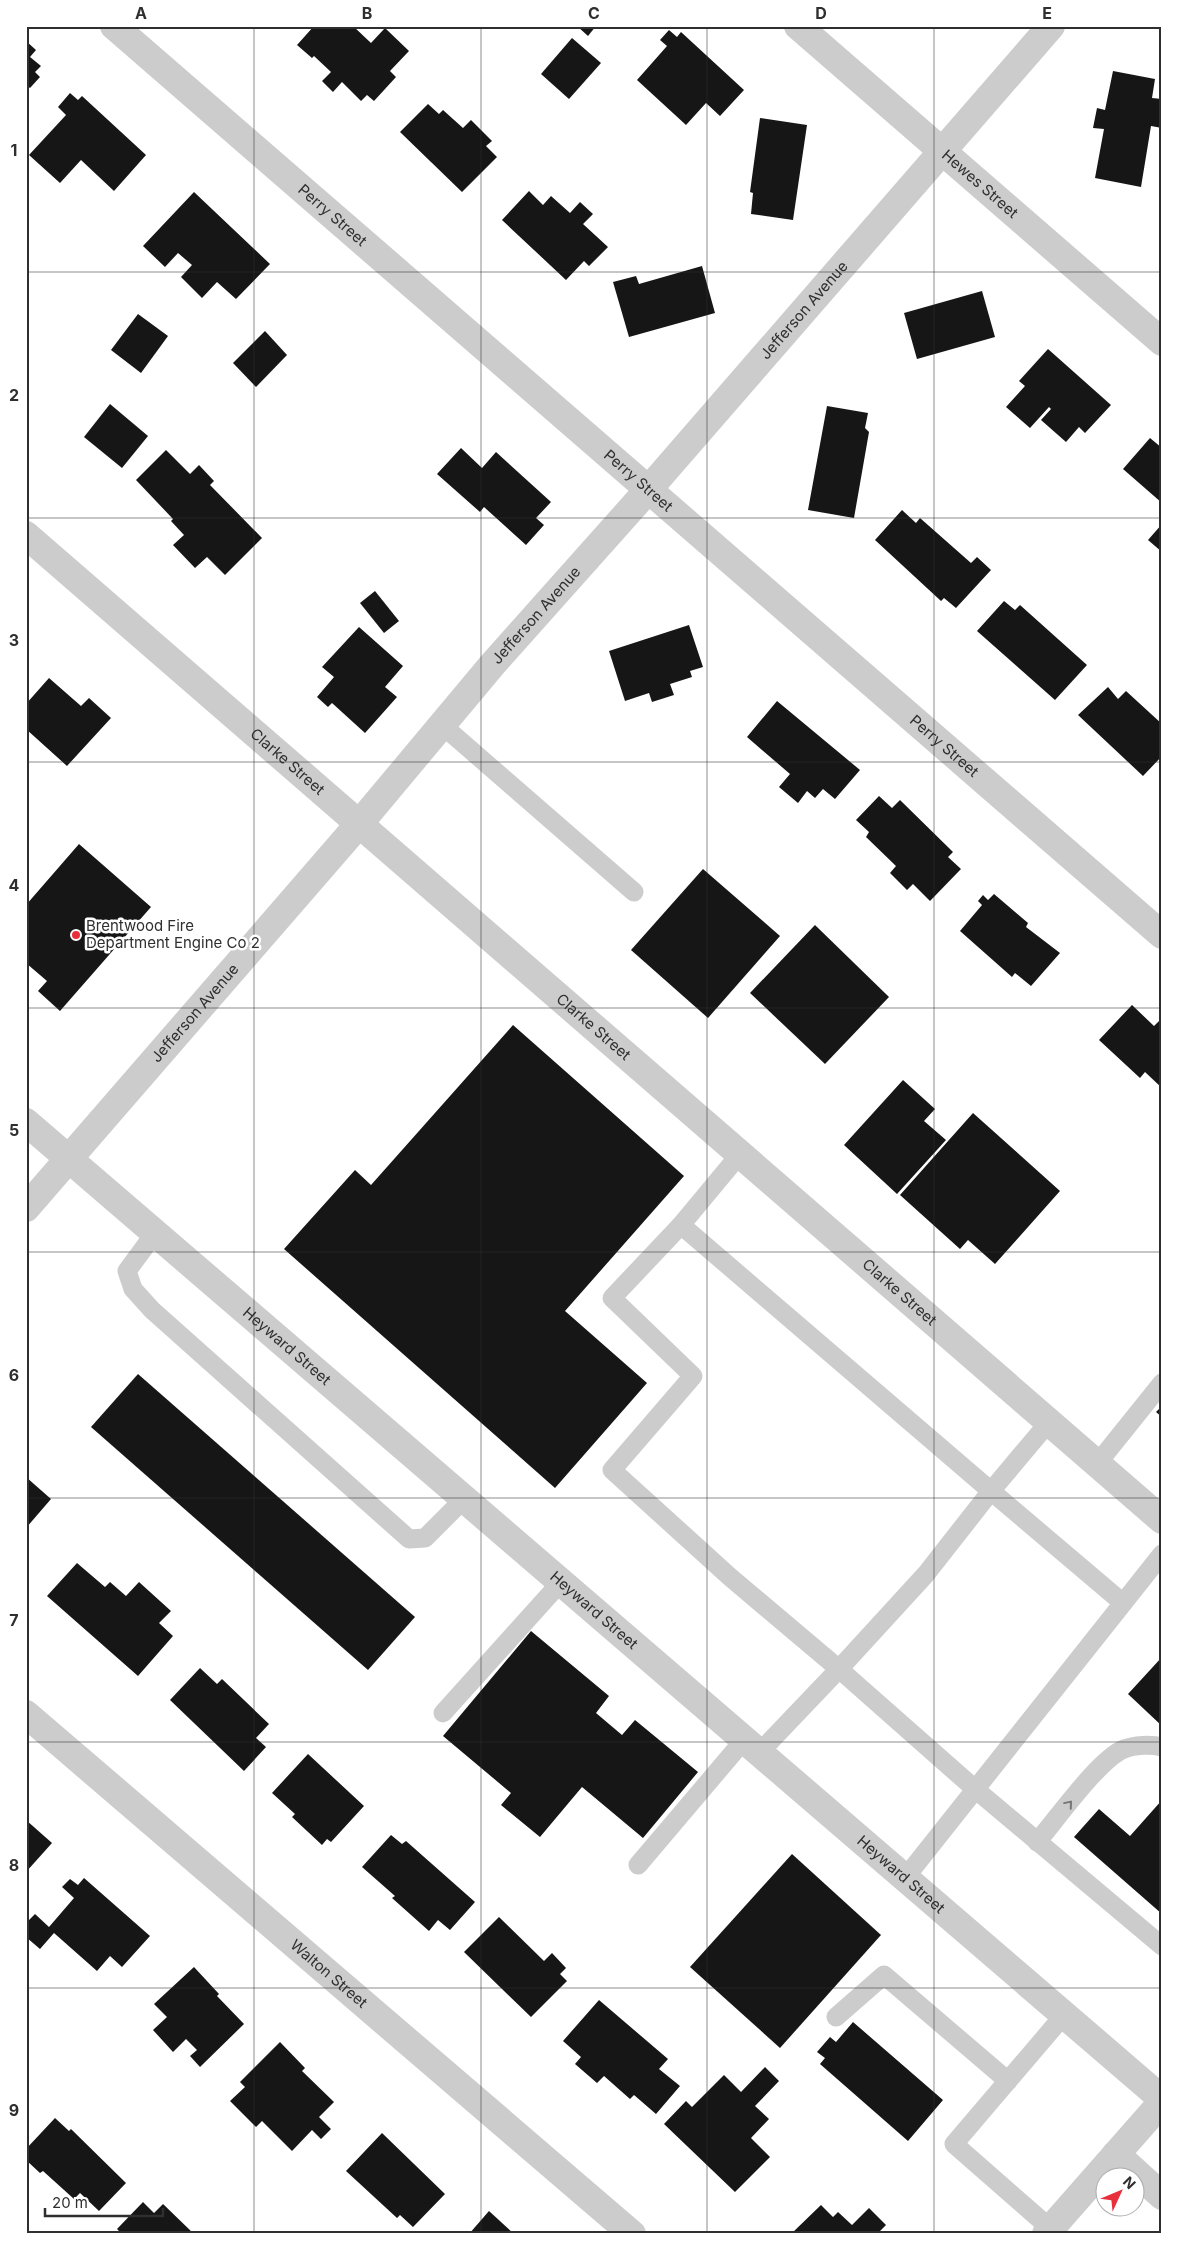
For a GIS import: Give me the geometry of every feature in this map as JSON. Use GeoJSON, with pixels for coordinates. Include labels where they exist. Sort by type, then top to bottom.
{"type":"FeatureCollection","features":[{"type":"Feature","properties":{"kind":"street","name":"Perry Street"},"geometry":{"type":"LineString","coordinates":[[114,26],[1162,935]]}},
{"type":"Feature","properties":{"kind":"street","name":"Hewes Street"},"geometry":{"type":"LineString","coordinates":[[798,26],[1162,342]]}},
{"type":"Feature","properties":{"kind":"street","name":"Jefferson Avenue"},"geometry":{"type":"LineString","coordinates":[[26,1208],[359,824],[492,665],[648,490],[1051,26]]}},
{"type":"Feature","properties":{"kind":"street","name":"Clarke Street"},"geometry":{"type":"LineString","coordinates":[[26,535],[1162,1520]]}},
{"type":"Feature","properties":{"kind":"street","name":"Heyward Street"},"geometry":{"type":"LineString","coordinates":[[26,1122],[1162,2101]]}},
{"type":"Feature","properties":{"kind":"street","name":"Walton Street"},"geometry":{"type":"LineString","coordinates":[[26,1714],[632,2234]]}},
{"type":"Feature","properties":{"kind":"street"},"geometry":{"type":"LineString","coordinates":[[1048,2231],[1162,2101]]}},
{"type":"Feature","properties":{"kind":"street"},"geometry":{"type":"LineString","coordinates":[[1116,2154],[1162,2196]]}},
{"type":"Feature","properties":{"kind":"lane"},"geometry":{"type":"LineString","coordinates":[[442,725],[634,892]]}},
{"type":"Feature","properties":{"kind":"lane"},"geometry":{"type":"LineString","coordinates":[[740,1154],[681,1225],[612,1298],[693,1376],[612,1470],[730,1578],[839,1669],[1037,1842],[1162,1946]]}},
{"type":"Feature","properties":{"kind":"lane"},"geometry":{"type":"LineString","coordinates":[[681,1225],[1123,1603]]}},
{"type":"Feature","properties":{"kind":"lane"},"geometry":{"type":"LineString","coordinates":[[155,1233],[127,1271],[133,1289],[152,1310],[410,1539],[425,1538],[464,1499]]}},
{"type":"Feature","properties":{"kind":"lane"},"geometry":{"type":"LineString","coordinates":[[1097,1464],[1162,1383]]}},
{"type":"Feature","properties":{"kind":"lane"},"geometry":{"type":"LineString","coordinates":[[638,1864],[751,1746],[839,1669],[926,1574],[1049,1422]]}},
{"type":"Feature","properties":{"kind":"lane"},"geometry":{"type":"LineString","coordinates":[[905,1878],[1162,1554]]}},
{"type":"Feature","properties":{"kind":"lane"},"geometry":{"type":"LineString","coordinates":[[443,1713],[561,1582]]}},
{"type":"Feature","properties":{"kind":"lane"},"geometry":{"type":"LineString","coordinates":[[1037,1842],[1105,1761],[1124,1749],[1148,1745],[1162,1747]]}},
{"type":"Feature","properties":{"kind":"lane"},"geometry":{"type":"LineString","coordinates":[[836,2017],[884,1975],[1008,2081]]}},
{"type":"Feature","properties":{"kind":"lane"},"geometry":{"type":"LineString","coordinates":[[1048,2231],[954,2144],[1064,2015]]}},
{"type":"Feature","properties":{"kind":"building"},"geometry":{"type":"Polygon","coordinates":[[[314,26],[353,26],[371,43],[385,28],[409,51],[390,71],[396,77],[374,101],[367,95],[361,101],[342,82],[333,92],[322,81],[331,72],[314,56],[312,58],[297,45],[314,26]]]}},
{"type":"Feature","properties":{"kind":"building"},"geometry":{"type":"Polygon","coordinates":[[[577,26],[596,26],[588,36],[577,26]]]}},
{"type":"Feature","properties":{"kind":"building"},"geometry":{"type":"Polygon","coordinates":[[[669,30],[677,37],[681,32],[744,90],[720,116],[706,103],[686,125],[637,80],[667,46],[660,40],[669,30]]]}},
{"type":"Feature","properties":{"kind":"building"},"geometry":{"type":"Polygon","coordinates":[[[572,38],[601,63],[569,99],[541,74],[572,38]]]}},
{"type":"Feature","properties":{"kind":"building"},"geometry":{"type":"Polygon","coordinates":[[[26,41],[36,50],[30,57],[41,66],[35,72],[40,77],[30,88],[26,85],[26,41]]]}},
{"type":"Feature","properties":{"kind":"building"},"geometry":{"type":"Polygon","coordinates":[[[1113,71],[1155,79],[1152,98],[1162,99],[1162,128],[1151,126],[1141,187],[1095,178],[1104,129],[1093,128],[1097,108],[1105,110],[1113,71]]]}},
{"type":"Feature","properties":{"kind":"building"},"geometry":{"type":"Polygon","coordinates":[[[70,93],[78,100],[82,96],[146,155],[114,191],[81,160],[60,183],[29,155],[66,115],[58,107],[70,93]]]}},
{"type":"Feature","properties":{"kind":"building"},"geometry":{"type":"Polygon","coordinates":[[[428,104],[439,114],[443,110],[463,128],[471,120],[492,141],[486,146],[497,157],[462,192],[400,132],[428,104]]]}},
{"type":"Feature","properties":{"kind":"building"},"geometry":{"type":"Polygon","coordinates":[[[760,118],[807,125],[793,220],[751,214],[753,193],[750,192],[760,118]]]}},
{"type":"Feature","properties":{"kind":"building"},"geometry":{"type":"Polygon","coordinates":[[[529,191],[543,205],[551,196],[570,213],[580,202],[593,214],[583,224],[608,247],[589,266],[584,261],[566,280],[502,220],[529,191]]]}},
{"type":"Feature","properties":{"kind":"building"},"geometry":{"type":"Polygon","coordinates":[[[194,192],[270,264],[236,299],[217,282],[202,298],[181,277],[192,265],[178,253],[165,267],[143,246],[194,192]]]}},
{"type":"Feature","properties":{"kind":"building"},"geometry":{"type":"Polygon","coordinates":[[[702,266],[715,313],[629,337],[613,282],[636,276],[639,284],[702,266]]]}},
{"type":"Feature","properties":{"kind":"building"},"geometry":{"type":"Polygon","coordinates":[[[982,291],[995,337],[917,359],[904,313],[982,291]]]}},
{"type":"Feature","properties":{"kind":"building"},"geometry":{"type":"Polygon","coordinates":[[[138,314],[168,336],[141,373],[111,350],[138,314]]]}},
{"type":"Feature","properties":{"kind":"building"},"geometry":{"type":"Polygon","coordinates":[[[265,331],[287,355],[256,387],[233,363],[265,331]]]}},
{"type":"Feature","properties":{"kind":"building"},"geometry":{"type":"Polygon","coordinates":[[[1048,349],[1111,405],[1085,433],[1079,427],[1066,442],[1041,420],[1051,409],[1049,407],[1030,428],[1006,407],[1025,386],[1019,381],[1048,349]]]}},
{"type":"Feature","properties":{"kind":"building"},"geometry":{"type":"Polygon","coordinates":[[[110,404],[148,436],[122,468],[84,437],[110,404]]]}},
{"type":"Feature","properties":{"kind":"building"},"geometry":{"type":"Polygon","coordinates":[[[827,406],[868,413],[865,428],[869,432],[854,518],[808,510],[827,406]]]}},
{"type":"Feature","properties":{"kind":"building"},"geometry":{"type":"Polygon","coordinates":[[[1150,438],[1162,448],[1162,503],[1123,469],[1150,438]]]}},
{"type":"Feature","properties":{"kind":"building"},"geometry":{"type":"Polygon","coordinates":[[[461,448],[482,468],[496,452],[551,502],[536,518],[544,525],[526,545],[484,507],[480,512],[437,474],[461,448]]]}},
{"type":"Feature","properties":{"kind":"building"},"geometry":{"type":"Polygon","coordinates":[[[166,450],[190,474],[199,465],[214,481],[210,485],[262,538],[225,575],[207,557],[195,568],[173,545],[184,535],[171,521],[173,519],[136,480],[166,450]]]}},
{"type":"Feature","properties":{"kind":"building"},"geometry":{"type":"Polygon","coordinates":[[[902,510],[916,523],[920,518],[971,563],[977,557],[991,570],[956,608],[944,598],[941,601],[875,540],[902,510]]]}},
{"type":"Feature","properties":{"kind":"building"},"geometry":{"type":"Polygon","coordinates":[[[1162,524],[1162,552],[1148,540],[1162,524]]]}},
{"type":"Feature","properties":{"kind":"building"},"geometry":{"type":"Polygon","coordinates":[[[375,591],[399,621],[384,633],[360,603],[375,591]]]}},
{"type":"Feature","properties":{"kind":"building"},"geometry":{"type":"Polygon","coordinates":[[[1004,601],[1015,610],[1020,605],[1087,665],[1055,700],[977,631],[1004,601]]]}},
{"type":"Feature","properties":{"kind":"building"},"geometry":{"type":"Polygon","coordinates":[[[689,625],[703,667],[690,671],[692,677],[670,684],[674,695],[652,702],[649,693],[625,701],[609,651],[689,625]]]}},
{"type":"Feature","properties":{"kind":"building"},"geometry":{"type":"Polygon","coordinates":[[[359,627],[403,666],[385,687],[397,697],[365,733],[332,703],[328,707],[317,697],[334,677],[322,667],[359,627]]]}},
{"type":"Feature","properties":{"kind":"building"},"geometry":{"type":"Polygon","coordinates":[[[49,678],[81,706],[89,698],[111,718],[67,766],[26,729],[26,704],[49,678]]]}},
{"type":"Feature","properties":{"kind":"building"},"geometry":{"type":"Polygon","coordinates":[[[1108,687],[1118,699],[1126,691],[1162,724],[1162,756],[1143,776],[1078,715],[1108,687]]]}},
{"type":"Feature","properties":{"kind":"building"},"geometry":{"type":"Polygon","coordinates":[[[777,701],[860,770],[835,799],[823,789],[815,798],[807,791],[798,803],[779,787],[790,774],[747,737],[777,701]]]}},
{"type":"Feature","properties":{"kind":"building"},"geometry":{"type":"Polygon","coordinates":[[[879,796],[892,808],[900,800],[953,852],[948,857],[961,869],[930,901],[913,884],[907,890],[890,873],[896,866],[866,837],[869,832],[856,820],[879,796]]]}},
{"type":"Feature","properties":{"kind":"building","name":"Brentwood Fire Department Engine Co 2"},"geometry":{"type":"Polygon","coordinates":[[[79,844],[151,907],[60,1011],[38,991],[47,981],[26,963],[26,905],[79,844]]]}},
{"type":"Feature","properties":{"kind":"building"},"geometry":{"type":"Polygon","coordinates":[[[703,869],[780,936],[708,1018],[631,950],[703,869]]]}},
{"type":"Feature","properties":{"kind":"building"},"geometry":{"type":"Polygon","coordinates":[[[994,894],[1028,923],[1026,927],[1060,953],[1031,986],[1015,973],[1012,977],[960,931],[982,905],[978,901],[983,895],[988,900],[994,894]]]}},
{"type":"Feature","properties":{"kind":"building"},"geometry":{"type":"Polygon","coordinates":[[[815,925],[889,997],[825,1064],[750,993],[815,925]]]}},
{"type":"Feature","properties":{"kind":"building"},"geometry":{"type":"Polygon","coordinates":[[[1132,1005],[1154,1026],[1160,1020],[1162,1022],[1162,1088],[1145,1072],[1140,1078],[1099,1040],[1132,1005]]]}},
{"type":"Feature","properties":{"kind":"building"},"geometry":{"type":"Polygon","coordinates":[[[513,1025],[684,1176],[565,1311],[647,1383],[555,1488],[284,1249],[355,1170],[371,1185],[513,1025]]]}},
{"type":"Feature","properties":{"kind":"building"},"geometry":{"type":"Polygon","coordinates":[[[903,1080],[935,1109],[924,1121],[946,1140],[897,1194],[844,1145],[903,1080]]]}},
{"type":"Feature","properties":{"kind":"building"},"geometry":{"type":"Polygon","coordinates":[[[973,1113],[1060,1191],[995,1264],[968,1240],[960,1249],[900,1195],[973,1113]]]}},
{"type":"Feature","properties":{"kind":"building"},"geometry":{"type":"Polygon","coordinates":[[[138,1374],[415,1617],[368,1670],[91,1427],[138,1374]]]}},
{"type":"Feature","properties":{"kind":"building"},"geometry":{"type":"Polygon","coordinates":[[[1162,1406],[1162,1417],[1156,1412],[1162,1406]]]}},
{"type":"Feature","properties":{"kind":"building"},"geometry":{"type":"Polygon","coordinates":[[[26,1477],[51,1499],[26,1528],[26,1477]]]}},
{"type":"Feature","properties":{"kind":"building"},"geometry":{"type":"Polygon","coordinates":[[[77,1563],[105,1587],[110,1582],[126,1596],[139,1582],[171,1611],[159,1623],[173,1636],[138,1676],[47,1596],[77,1563]]]}},
{"type":"Feature","properties":{"kind":"building"},"geometry":{"type":"Polygon","coordinates":[[[531,1631],[609,1696],[596,1713],[622,1735],[635,1720],[698,1772],[643,1838],[582,1787],[540,1837],[501,1805],[511,1793],[443,1736],[531,1631]]]}},
{"type":"Feature","properties":{"kind":"building"},"geometry":{"type":"Polygon","coordinates":[[[1162,1657],[1162,1726],[1128,1694],[1162,1657]]]}},
{"type":"Feature","properties":{"kind":"building"},"geometry":{"type":"Polygon","coordinates":[[[200,1668],[217,1684],[222,1679],[269,1724],[256,1738],[266,1747],[244,1771],[170,1700],[200,1668]]]}},
{"type":"Feature","properties":{"kind":"building"},"geometry":{"type":"Polygon","coordinates":[[[308,1754],[364,1806],[331,1842],[327,1839],[322,1845],[292,1817],[295,1814],[272,1793],[308,1754]]]}},
{"type":"Feature","properties":{"kind":"building"},"geometry":{"type":"Polygon","coordinates":[[[1162,1800],[1162,1914],[1074,1837],[1099,1809],[1130,1836],[1162,1800]]]}},
{"type":"Feature","properties":{"kind":"building"},"geometry":{"type":"Polygon","coordinates":[[[26,1820],[52,1843],[26,1872],[26,1820]]]}},
{"type":"Feature","properties":{"kind":"building"},"geometry":{"type":"Polygon","coordinates":[[[391,1835],[402,1844],[406,1841],[475,1902],[450,1930],[438,1920],[429,1931],[392,1898],[395,1896],[362,1867],[391,1835]]]}},
{"type":"Feature","properties":{"kind":"building"},"geometry":{"type":"Polygon","coordinates":[[[792,1854],[881,1935],[780,2048],[690,1967],[792,1854]]]}},
{"type":"Feature","properties":{"kind":"building"},"geometry":{"type":"Polygon","coordinates":[[[84,1878],[150,1936],[122,1967],[110,1956],[97,1971],[54,1933],[40,1949],[26,1937],[26,1923],[35,1914],[49,1927],[74,1898],[62,1887],[70,1879],[78,1885],[84,1878]]]}},
{"type":"Feature","properties":{"kind":"building"},"geometry":{"type":"Polygon","coordinates":[[[499,1917],[544,1961],[552,1953],[566,1968],[560,1974],[567,1981],[531,2017],[464,1952],[499,1917]]]}},
{"type":"Feature","properties":{"kind":"building"},"geometry":{"type":"Polygon","coordinates":[[[194,1967],[219,1994],[217,1996],[244,2024],[200,2067],[190,2056],[197,2050],[186,2039],[173,2052],[153,2030],[167,2017],[154,2004],[194,1967]]]}},
{"type":"Feature","properties":{"kind":"building"},"geometry":{"type":"Polygon","coordinates":[[[599,2000],[668,2059],[659,2069],[680,2086],[656,2114],[634,2095],[630,2099],[604,2076],[597,2083],[575,2064],[581,2057],[563,2041],[599,2000]]]}},
{"type":"Feature","properties":{"kind":"building"},"geometry":{"type":"Polygon","coordinates":[[[853,2022],[943,2100],[908,2141],[820,2064],[825,2058],[817,2052],[830,2037],[836,2042],[853,2022]]]}},
{"type":"Feature","properties":{"kind":"building"},"geometry":{"type":"Polygon","coordinates":[[[280,2042],[305,2068],[302,2071],[334,2102],[319,2117],[331,2129],[321,2139],[312,2130],[292,2151],[262,2121],[256,2127],[230,2101],[245,2087],[240,2082],[280,2042]]]}},
{"type":"Feature","properties":{"kind":"building"},"geometry":{"type":"Polygon","coordinates":[[[765,2067],[779,2081],[755,2106],[769,2119],[751,2138],[770,2157],[735,2192],[664,2124],[686,2101],[692,2107],[724,2075],[741,2092],[765,2067]]]}},
{"type":"Feature","properties":{"kind":"building"},"geometry":{"type":"Polygon","coordinates":[[[55,2118],[69,2131],[71,2129],[126,2183],[99,2211],[80,2193],[74,2199],[43,2171],[40,2173],[26,2160],[26,2149],[55,2118]]]}},
{"type":"Feature","properties":{"kind":"building"},"geometry":{"type":"Polygon","coordinates":[[[382,2133],[445,2194],[413,2227],[400,2215],[397,2218],[346,2171],[382,2133]]]}},
{"type":"Feature","properties":{"kind":"building"},"geometry":{"type":"Polygon","coordinates":[[[143,2202],[154,2213],[163,2204],[194,2234],[122,2234],[117,2229],[143,2202]]]}},
{"type":"Feature","properties":{"kind":"building"},"geometry":{"type":"Polygon","coordinates":[[[821,2205],[833,2217],[838,2212],[852,2225],[869,2208],[886,2225],[877,2234],[791,2234],[821,2205]]]}},
{"type":"Feature","properties":{"kind":"building"},"geometry":{"type":"Polygon","coordinates":[[[489,2211],[514,2234],[469,2234],[489,2211]]]}},
{"type":"Feature","properties":{"kind":"place","name":"Brentwood Fire Department Engine Co 2"},"geometry":{"type":"Point","coordinates":[76,935]}}]}
